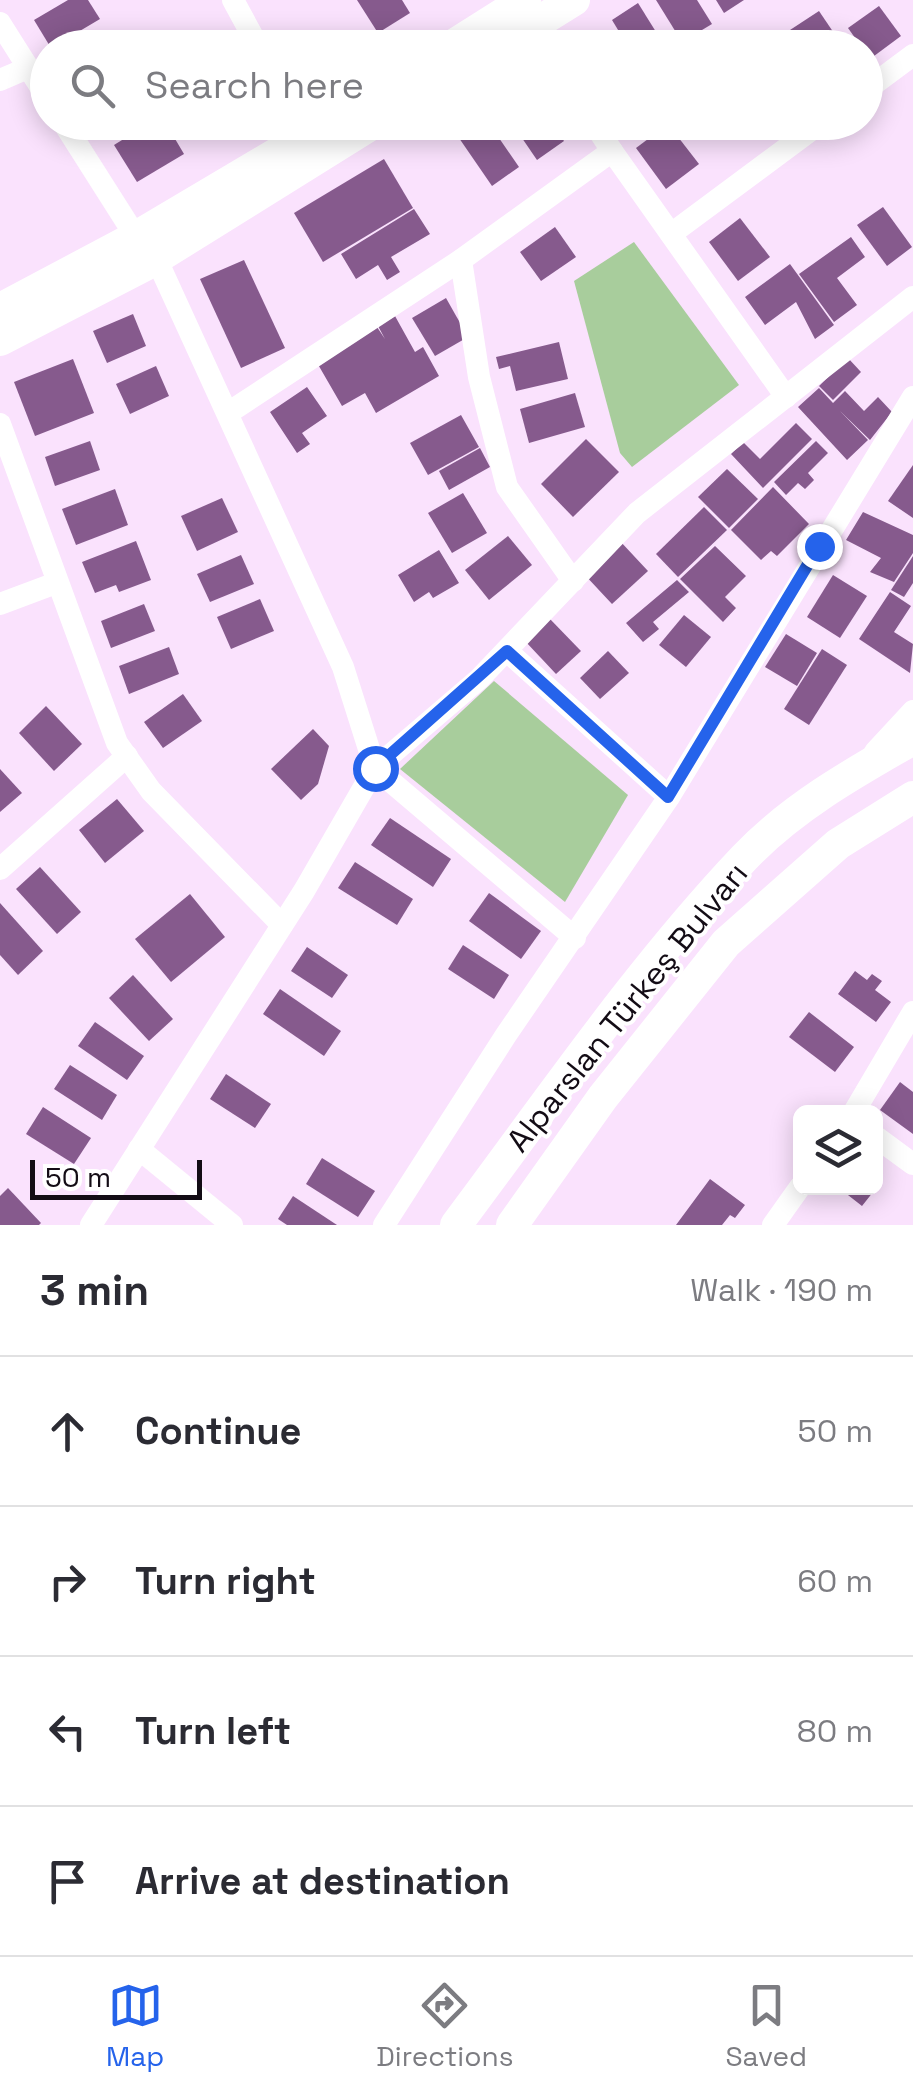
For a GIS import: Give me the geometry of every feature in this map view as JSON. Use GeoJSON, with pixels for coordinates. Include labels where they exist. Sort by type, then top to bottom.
{"type":"FeatureCollection","features":[{"type":"Feature","properties":{"kind":"main road"},"geometry":{"type":"LineString","coordinates":[[533,25],[574,0]]}},
{"type":"Feature","properties":{"kind":"main road"},"geometry":{"type":"LineString","coordinates":[[0,309],[146,248],[296,140]]}},
{"type":"Feature","properties":{"kind":"main road"},"geometry":{"type":"LineString","coordinates":[[0,340],[146,248],[342,140]]}},
{"type":"Feature","properties":{"kind":"main road","name":"Alparslan Türkeş Bulvarı"},"geometry":{"type":"LineString","coordinates":[[456,1225],[670,943],[746,856],[858,770],[913,739]]}},
{"type":"Feature","properties":{"kind":"main road","name":"Alparslan Türkeş Bulvarı"},"geometry":{"type":"LineString","coordinates":[[512,1225],[604,1097],[726,943],[838,844],[913,798]]}},
{"type":"Feature","properties":{"kind":"street"},"geometry":{"type":"LineString","coordinates":[[233,0],[249,30]]}},
{"type":"Feature","properties":{"kind":"street"},"geometry":{"type":"LineString","coordinates":[[0,23],[30,71]]}},
{"type":"Feature","properties":{"kind":"street"},"geometry":{"type":"LineString","coordinates":[[883,77],[913,55]]}},
{"type":"Feature","properties":{"kind":"street"},"geometry":{"type":"LineString","coordinates":[[0,80],[28,68]]}},
{"type":"Feature","properties":{"kind":"street"},"geometry":{"type":"LineString","coordinates":[[75,140],[146,248],[228,413],[343,667],[375,768],[576,938]]}},
{"type":"Feature","properties":{"kind":"street"},"geometry":{"type":"LineString","coordinates":[[605,140],[786,397]]}},
{"type":"Feature","properties":{"kind":"street"},"geometry":{"type":"LineString","coordinates":[[671,234],[798,140]]}},
{"type":"Feature","properties":{"kind":"street"},"geometry":{"type":"LineString","coordinates":[[228,413],[460,260],[612,151]]}},
{"type":"Feature","properties":{"kind":"street"},"geometry":{"type":"LineString","coordinates":[[460,260],[478,377],[502,474],[522,515],[572,581]]}},
{"type":"Feature","properties":{"kind":"street"},"geometry":{"type":"LineString","coordinates":[[91,1225],[282,925],[375,768],[507,651],[637,513],[913,297]]}},
{"type":"Feature","properties":{"kind":"street"},"geometry":{"type":"LineString","coordinates":[[384,1225],[506,1034],[576,938],[668,797],[913,397]]}},
{"type":"Feature","properties":{"kind":"street"},"geometry":{"type":"LineString","coordinates":[[0,424],[117,743],[151,791],[282,925]]}},
{"type":"Feature","properties":{"kind":"street"},"geometry":{"type":"LineString","coordinates":[[0,604],[56,583]]}},
{"type":"Feature","properties":{"kind":"street"},"geometry":{"type":"LineString","coordinates":[[507,651],[668,797]]}},
{"type":"Feature","properties":{"kind":"street"},"geometry":{"type":"LineString","coordinates":[[858,770],[913,711]]}},
{"type":"Feature","properties":{"kind":"street"},"geometry":{"type":"LineString","coordinates":[[0,870],[127,756]]}},
{"type":"Feature","properties":{"kind":"street"},"geometry":{"type":"LineString","coordinates":[[858,1105],[913,1012]]}},
{"type":"Feature","properties":{"kind":"street"},"geometry":{"type":"LineString","coordinates":[[883,1143],[913,1164]]}},
{"type":"Feature","properties":{"kind":"street"},"geometry":{"type":"LineString","coordinates":[[139,1149],[232,1225]]}},
{"type":"Feature","properties":{"kind":"street"},"geometry":{"type":"LineString","coordinates":[[773,1225],[794,1195]]}},
{"type":"Feature","properties":{"kind":"green space"},"geometry":{"type":"Polygon","coordinates":[[[634,242],[739,385],[632,467],[620,453],[574,281],[634,242]]]}},
{"type":"Feature","properties":{"kind":"green space"},"geometry":{"type":"Polygon","coordinates":[[[494,681],[628,795],[565,902],[400,769],[494,681]]]}},
{"type":"Feature","properties":{"kind":"building"},"geometry":{"type":"Polygon","coordinates":[[[68,0],[88,0],[100,19],[81,30],[40,30],[34,20],[68,0]]]}},
{"type":"Feature","properties":{"kind":"building"},"geometry":{"type":"Polygon","coordinates":[[[357,0],[402,0],[410,13],[383,30],[376,30],[357,0]]]}},
{"type":"Feature","properties":{"kind":"building"},"geometry":{"type":"Polygon","coordinates":[[[656,0],[697,0],[712,24],[702,30],[675,30],[656,0]]]}},
{"type":"Feature","properties":{"kind":"building"},"geometry":{"type":"Polygon","coordinates":[[[716,0],[744,0],[724,13],[716,0]]]}},
{"type":"Feature","properties":{"kind":"building"},"geometry":{"type":"Polygon","coordinates":[[[638,3],[655,30],[618,30],[612,20],[638,3]]]}},
{"type":"Feature","properties":{"kind":"building"},"geometry":{"type":"Polygon","coordinates":[[[879,6],[901,36],[883,49],[883,30],[848,28],[879,6]]]}},
{"type":"Feature","properties":{"kind":"building"},"geometry":{"type":"Polygon","coordinates":[[[819,11],[832,30],[790,30],[819,11]]]}},
{"type":"Feature","properties":{"kind":"building"},"geometry":{"type":"Polygon","coordinates":[[[122,140],[176,140],[184,154],[137,182],[114,145],[122,140]]]}},
{"type":"Feature","properties":{"kind":"building"},"geometry":{"type":"Polygon","coordinates":[[[460,140],[500,140],[519,167],[492,186],[460,140]]]}},
{"type":"Feature","properties":{"kind":"building"},"geometry":{"type":"Polygon","coordinates":[[[523,140],[563,140],[564,141],[537,160],[523,140]]]}},
{"type":"Feature","properties":{"kind":"building"},"geometry":{"type":"Polygon","coordinates":[[[647,140],[680,140],[699,164],[666,189],[636,148],[647,140]]]}},
{"type":"Feature","properties":{"kind":"building"},"geometry":{"type":"Polygon","coordinates":[[[384,159],[413,208],[323,262],[294,213],[384,159]]]}},
{"type":"Feature","properties":{"kind":"building"},"geometry":{"type":"Polygon","coordinates":[[[883,207],[912,247],[887,266],[857,225],[883,207]]]}},
{"type":"Feature","properties":{"kind":"building"},"geometry":{"type":"Polygon","coordinates":[[[414,209],[430,234],[391,257],[400,272],[387,280],[378,265],[356,279],[341,254],[414,209]]]}},
{"type":"Feature","properties":{"kind":"building"},"geometry":{"type":"Polygon","coordinates":[[[740,218],[770,257],[738,281],[709,242],[740,218]]]}},
{"type":"Feature","properties":{"kind":"building"},"geometry":{"type":"Polygon","coordinates":[[[555,227],[576,257],[541,281],[520,252],[555,227]]]}},
{"type":"Feature","properties":{"kind":"building"},"geometry":{"type":"Polygon","coordinates":[[[851,237],[865,257],[837,278],[857,305],[834,322],[799,274],[851,237]]]}},
{"type":"Feature","properties":{"kind":"building"},"geometry":{"type":"Polygon","coordinates":[[[244,260],[285,348],[241,368],[200,279],[244,260]]]}},
{"type":"Feature","properties":{"kind":"building"},"geometry":{"type":"Polygon","coordinates":[[[790,264],[834,325],[815,339],[796,302],[765,325],[745,297],[790,264]]]}},
{"type":"Feature","properties":{"kind":"building"},"geometry":{"type":"Polygon","coordinates":[[[446,298],[468,337],[435,356],[412,318],[446,298]]]}},
{"type":"Feature","properties":{"kind":"building"},"geometry":{"type":"Polygon","coordinates":[[[133,314],[146,346],[107,363],[93,331],[133,314]]]}},
{"type":"Feature","properties":{"kind":"building"},"geometry":{"type":"Polygon","coordinates":[[[395,316],[415,352],[423,347],[439,376],[376,413],[365,393],[342,406],[316,361],[377,327],[385,339],[378,326],[395,316]]]}},
{"type":"Feature","properties":{"kind":"building"},"geometry":{"type":"Polygon","coordinates":[[[559,342],[568,379],[516,391],[510,366],[499,369],[496,357],[559,342]]]}},
{"type":"Feature","properties":{"kind":"building"},"geometry":{"type":"Polygon","coordinates":[[[848,358],[861,372],[833,400],[819,386],[848,358]]]}},
{"type":"Feature","properties":{"kind":"building"},"geometry":{"type":"Polygon","coordinates":[[[73,359],[94,413],[35,436],[14,382],[73,359]]]}},
{"type":"Feature","properties":{"kind":"building"},"geometry":{"type":"Polygon","coordinates":[[[156,366],[169,396],[130,414],[116,384],[156,366]]]}},
{"type":"Feature","properties":{"kind":"building"},"geometry":{"type":"Polygon","coordinates":[[[307,387],[327,416],[302,433],[310,444],[297,453],[270,412],[307,387]]]}},
{"type":"Feature","properties":{"kind":"building"},"geometry":{"type":"Polygon","coordinates":[[[819,388],[833,403],[845,391],[864,411],[878,397],[892,412],[870,440],[840,411],[868,440],[847,460],[798,407],[819,388]]]}},
{"type":"Feature","properties":{"kind":"building"},"geometry":{"type":"Polygon","coordinates":[[[575,393],[585,427],[529,443],[520,409],[575,393]]]}},
{"type":"Feature","properties":{"kind":"building"},"geometry":{"type":"Polygon","coordinates":[[[461,415],[479,447],[428,475],[410,443],[461,415]]]}},
{"type":"Feature","properties":{"kind":"building"},"geometry":{"type":"Polygon","coordinates":[[[796,423],[812,439],[763,488],[731,454],[743,442],[760,459],[796,423]]]}},
{"type":"Feature","properties":{"kind":"building"},"geometry":{"type":"Polygon","coordinates":[[[586,439],[619,472],[573,517],[541,484],[586,439]]]}},
{"type":"Feature","properties":{"kind":"building"},"geometry":{"type":"Polygon","coordinates":[[[90,441],[100,470],[55,486],[45,457],[90,441]]]}},
{"type":"Feature","properties":{"kind":"building"},"geometry":{"type":"Polygon","coordinates":[[[816,441],[828,453],[808,473],[814,480],[805,489],[798,483],[786,495],[774,482],[816,441]]]}},
{"type":"Feature","properties":{"kind":"building"},"geometry":{"type":"Polygon","coordinates":[[[480,448],[490,467],[449,490],[439,471],[480,448]]]}},
{"type":"Feature","properties":{"kind":"building"},"geometry":{"type":"Polygon","coordinates":[[[913,465],[913,518],[888,501],[913,465]]]}},
{"type":"Feature","properties":{"kind":"building"},"geometry":{"type":"Polygon","coordinates":[[[727,469],[758,499],[729,528],[698,497],[727,469]]]}},
{"type":"Feature","properties":{"kind":"building"},"geometry":{"type":"Polygon","coordinates":[[[773,487],[809,524],[777,556],[771,551],[761,560],[731,530],[773,487]]]}},
{"type":"Feature","properties":{"kind":"building"},"geometry":{"type":"Polygon","coordinates":[[[115,489],[128,525],[76,545],[62,509],[115,489]]]}},
{"type":"Feature","properties":{"kind":"building"},"geometry":{"type":"Polygon","coordinates":[[[463,493],[487,533],[452,553],[428,513],[463,493]]]}},
{"type":"Feature","properties":{"kind":"building"},"geometry":{"type":"Polygon","coordinates":[[[222,498],[238,532],[197,551],[181,516],[222,498]]]}},
{"type":"Feature","properties":{"kind":"building"},"geometry":{"type":"Polygon","coordinates":[[[704,507],[727,530],[678,577],[656,554],[704,507]]]}},
{"type":"Feature","properties":{"kind":"building"},"geometry":{"type":"Polygon","coordinates":[[[863,512],[913,535],[913,553],[894,582],[870,572],[881,558],[846,540],[863,512]]]}},
{"type":"Feature","properties":{"kind":"building"},"geometry":{"type":"Polygon","coordinates":[[[508,536],[532,565],[489,600],[465,570],[508,536]]]}},
{"type":"Feature","properties":{"kind":"building"},"geometry":{"type":"Polygon","coordinates":[[[619,540],[648,571],[612,604],[583,573],[619,540]]]}},
{"type":"Feature","properties":{"kind":"building"},"geometry":{"type":"Polygon","coordinates":[[[136,541],[151,580],[119,592],[116,585],[95,593],[82,562],[136,541]]]}},
{"type":"Feature","properties":{"kind":"building"},"geometry":{"type":"Polygon","coordinates":[[[715,546],[746,576],[725,597],[736,608],[723,622],[680,579],[715,546]]]}},
{"type":"Feature","properties":{"kind":"building"},"geometry":{"type":"Polygon","coordinates":[[[439,550],[459,583],[433,598],[429,592],[414,602],[398,575],[439,550]]]}},
{"type":"Feature","properties":{"kind":"building"},"geometry":{"type":"Polygon","coordinates":[[[241,555],[254,584],[210,602],[197,574],[241,555]]]}},
{"type":"Feature","properties":{"kind":"building"},"geometry":{"type":"Polygon","coordinates":[[[913,556],[913,583],[904,597],[891,590],[913,556]]]}},
{"type":"Feature","properties":{"kind":"building"},"geometry":{"type":"Polygon","coordinates":[[[833,575],[867,596],[840,638],[807,617],[833,575]]]}},
{"type":"Feature","properties":{"kind":"building"},"geometry":{"type":"Polygon","coordinates":[[[677,580],[689,592],[653,622],[659,629],[643,642],[626,623],[677,580]]]}},
{"type":"Feature","properties":{"kind":"building"},"geometry":{"type":"Polygon","coordinates":[[[890,592],[911,606],[894,632],[913,644],[910,673],[859,639],[890,592]]]}},
{"type":"Feature","properties":{"kind":"building"},"geometry":{"type":"Polygon","coordinates":[[[260,599],[274,631],[231,649],[217,617],[260,599]]]}},
{"type":"Feature","properties":{"kind":"building"},"geometry":{"type":"Polygon","coordinates":[[[144,604],[155,631],[111,648],[101,621],[144,604]]]}},
{"type":"Feature","properties":{"kind":"building"},"geometry":{"type":"Polygon","coordinates":[[[684,615],[711,637],[686,667],[659,645],[684,615]]]}},
{"type":"Feature","properties":{"kind":"building"},"geometry":{"type":"Polygon","coordinates":[[[549,618],[581,651],[556,674],[525,641],[549,618]]]}},
{"type":"Feature","properties":{"kind":"building"},"geometry":{"type":"Polygon","coordinates":[[[786,634],[817,653],[797,686],[765,667],[786,634]]]}},
{"type":"Feature","properties":{"kind":"building"},"geometry":{"type":"Polygon","coordinates":[[[169,647],[179,674],[129,694],[119,666],[169,647]]]}},
{"type":"Feature","properties":{"kind":"building"},"geometry":{"type":"Polygon","coordinates":[[[822,649],[847,665],[809,725],[784,709],[822,649]]]}},
{"type":"Feature","properties":{"kind":"building"},"geometry":{"type":"Polygon","coordinates":[[[608,651],[629,673],[600,699],[580,678],[608,651]]]}},
{"type":"Feature","properties":{"kind":"building"},"geometry":{"type":"Polygon","coordinates":[[[183,694],[202,721],[163,748],[144,722],[183,694]]]}},
{"type":"Feature","properties":{"kind":"building"},"geometry":{"type":"Polygon","coordinates":[[[46,706],[82,744],[54,771],[19,733],[46,706]]]}},
{"type":"Feature","properties":{"kind":"building"},"geometry":{"type":"Polygon","coordinates":[[[313,729],[329,746],[318,784],[301,800],[271,769],[313,729]]]}},
{"type":"Feature","properties":{"kind":"building"},"geometry":{"type":"Polygon","coordinates":[[[0,769],[22,793],[0,812],[0,769]]]}},
{"type":"Feature","properties":{"kind":"building"},"geometry":{"type":"Polygon","coordinates":[[[117,799],[144,831],[105,863],[79,830],[117,799]]]}},
{"type":"Feature","properties":{"kind":"building"},"geometry":{"type":"Polygon","coordinates":[[[390,818],[451,859],[433,887],[371,845],[390,818]]]}},
{"type":"Feature","properties":{"kind":"building"},"geometry":{"type":"Polygon","coordinates":[[[355,862],[413,899],[397,925],[338,888],[355,862]]]}},
{"type":"Feature","properties":{"kind":"building"},"geometry":{"type":"Polygon","coordinates":[[[40,867],[81,912],[57,934],[16,889],[40,867]]]}},
{"type":"Feature","properties":{"kind":"building"},"geometry":{"type":"Polygon","coordinates":[[[489,893],[541,931],[521,959],[469,921],[489,893]]]}},
{"type":"Feature","properties":{"kind":"building"},"geometry":{"type":"Polygon","coordinates":[[[190,894],[225,937],[171,982],[135,939],[190,894]]]}},
{"type":"Feature","properties":{"kind":"building"},"geometry":{"type":"Polygon","coordinates":[[[0,903],[43,951],[18,975],[0,955],[0,903]]]}},
{"type":"Feature","properties":{"kind":"building"},"geometry":{"type":"Polygon","coordinates":[[[463,945],[509,975],[494,999],[448,969],[463,945]]]}},
{"type":"Feature","properties":{"kind":"building"},"geometry":{"type":"Polygon","coordinates":[[[307,947],[348,975],[332,998],[291,971],[307,947]]]}},
{"type":"Feature","properties":{"kind":"building"},"geometry":{"type":"Polygon","coordinates":[[[855,971],[867,980],[872,974],[882,981],[875,990],[891,1002],[876,1022],[838,994],[855,971]]]}},
{"type":"Feature","properties":{"kind":"building"},"geometry":{"type":"Polygon","coordinates":[[[133,975],[173,1019],[149,1041],[109,998],[133,975]]]}},
{"type":"Feature","properties":{"kind":"building"},"geometry":{"type":"Polygon","coordinates":[[[280,989],[341,1031],[324,1056],[263,1014],[280,989]]]}},
{"type":"Feature","properties":{"kind":"building"},"geometry":{"type":"Polygon","coordinates":[[[809,1012],[854,1047],[835,1072],[789,1037],[809,1012]]]}},
{"type":"Feature","properties":{"kind":"building"},"geometry":{"type":"Polygon","coordinates":[[[95,1022],[144,1056],[127,1080],[78,1046],[95,1022]]]}},
{"type":"Feature","properties":{"kind":"building"},"geometry":{"type":"Polygon","coordinates":[[[70,1065],[117,1095],[102,1120],[54,1089],[70,1065]]]}},
{"type":"Feature","properties":{"kind":"building"},"geometry":{"type":"Polygon","coordinates":[[[226,1074],[271,1104],[255,1128],[210,1099],[226,1074]]]}},
{"type":"Feature","properties":{"kind":"building"},"geometry":{"type":"Polygon","coordinates":[[[900,1082],[913,1092],[913,1134],[883,1112],[883,1106],[900,1082]]]}},
{"type":"Feature","properties":{"kind":"building"},"geometry":{"type":"Polygon","coordinates":[[[43,1107],[91,1138],[74,1164],[26,1134],[43,1107]]]}},
{"type":"Feature","properties":{"kind":"building"},"geometry":{"type":"Polygon","coordinates":[[[322,1158],[375,1191],[358,1217],[306,1184],[322,1158]]]}},
{"type":"Feature","properties":{"kind":"building"},"geometry":{"type":"Polygon","coordinates":[[[710,1179],[745,1205],[735,1218],[730,1215],[722,1225],[676,1225],[710,1179]]]}},
{"type":"Feature","properties":{"kind":"building"},"geometry":{"type":"Polygon","coordinates":[[[8,1188],[39,1225],[0,1225],[0,1196],[8,1188]]]}},
{"type":"Feature","properties":{"kind":"building"},"geometry":{"type":"Polygon","coordinates":[[[848,1195],[871,1195],[862,1206],[848,1195]]]}},
{"type":"Feature","properties":{"kind":"building"},"geometry":{"type":"Polygon","coordinates":[[[293,1196],[337,1225],[287,1225],[278,1219],[293,1196]]]}},
{"type":"Feature","properties":{"kind":"route"},"geometry":{"type":"LineString","coordinates":[[375,768],[507,651],[668,797],[819,546]]}}]}
